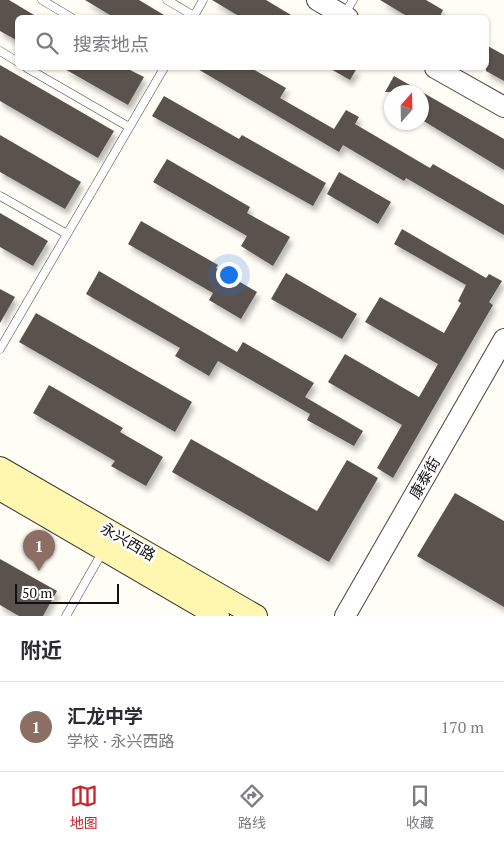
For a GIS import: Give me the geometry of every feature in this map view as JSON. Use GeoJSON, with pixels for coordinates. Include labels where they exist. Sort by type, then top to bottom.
{"type":"FeatureCollection","features":[{"type":"Feature","properties":{"kind":"main road","name":"永兴西路"},"geometry":{"type":"LineString","coordinates":[[0,468],[256,616]]}},
{"type":"Feature","properties":{"kind":"main road","name":"永兴西路"},"geometry":{"type":"LineString","coordinates":[[0,489],[218,616]]}},
{"type":"Feature","properties":{"kind":"street"},"geometry":{"type":"LineString","coordinates":[[317,0],[348,11]]}},
{"type":"Feature","properties":{"kind":"street"},"geometry":{"type":"LineString","coordinates":[[439,70],[504,107]]}},
{"type":"Feature","properties":{"kind":"street","name":"康泰街"},"geometry":{"type":"LineString","coordinates":[[345,616],[504,339]]}},
{"type":"Feature","properties":{"kind":"lane"},"geometry":{"type":"LineString","coordinates":[[42,0],[67,15]]}},
{"type":"Feature","properties":{"kind":"lane"},"geometry":{"type":"LineString","coordinates":[[168,0],[190,15]]}},
{"type":"Feature","properties":{"kind":"lane"},"geometry":{"type":"LineString","coordinates":[[194,15],[203,0]]}},
{"type":"Feature","properties":{"kind":"lane"},"geometry":{"type":"LineString","coordinates":[[0,51],[15,60]]}},
{"type":"Feature","properties":{"kind":"lane"},"geometry":{"type":"LineString","coordinates":[[31,70],[129,128]]}},
{"type":"Feature","properties":{"kind":"lane"},"geometry":{"type":"LineString","coordinates":[[0,349],[129,128],[160,70]]}},
{"type":"Feature","properties":{"kind":"lane"},"geometry":{"type":"LineString","coordinates":[[0,196],[67,234]]}},
{"type":"Feature","properties":{"kind":"lane"},"geometry":{"type":"LineString","coordinates":[[66,616],[104,550]]}},
{"type":"Feature","properties":{"kind":"building"},"geometry":{"type":"Polygon","coordinates":[[[0,0],[9,0],[34,15],[15,15],[15,39],[0,31],[0,0]]]}},
{"type":"Feature","properties":{"kind":"building"},"geometry":{"type":"Polygon","coordinates":[[[85,0],[139,0],[164,15],[110,15],[85,0]]]}},
{"type":"Feature","properties":{"kind":"building"},"geometry":{"type":"Polygon","coordinates":[[[212,0],[266,0],[291,15],[237,15],[212,0]]]}},
{"type":"Feature","properties":{"kind":"building"},"geometry":{"type":"Polygon","coordinates":[[[380,0],[426,0],[443,10],[440,15],[405,15],[380,0]]]}},
{"type":"Feature","properties":{"kind":"building"},"geometry":{"type":"Polygon","coordinates":[[[489,47],[504,55],[504,81],[486,71],[489,70],[489,47]]]}},
{"type":"Feature","properties":{"kind":"building"},"geometry":{"type":"Polygon","coordinates":[[[0,65],[114,131],[98,158],[0,101],[0,65]]]}},
{"type":"Feature","properties":{"kind":"building"},"geometry":{"type":"Polygon","coordinates":[[[67,70],[130,70],[144,77],[128,105],[67,70]]]}},
{"type":"Feature","properties":{"kind":"building"},"geometry":{"type":"Polygon","coordinates":[[[199,70],[254,70],[286,88],[280,98],[334,129],[346,110],[359,117],[355,124],[430,168],[433,164],[504,205],[504,235],[406,178],[404,181],[343,145],[339,152],[199,70]]]}},
{"type":"Feature","properties":{"kind":"building"},"geometry":{"type":"Polygon","coordinates":[[[332,70],[356,70],[350,80],[332,70]]]}},
{"type":"Feature","properties":{"kind":"building"},"geometry":{"type":"Polygon","coordinates":[[[394,76],[410,85],[389,85],[394,76]]]}},
{"type":"Feature","properties":{"kind":"building"},"geometry":{"type":"Polygon","coordinates":[[[164,96],[239,139],[242,135],[326,183],[313,206],[152,116],[164,96]]]}},
{"type":"Feature","properties":{"kind":"building"},"geometry":{"type":"Polygon","coordinates":[[[429,96],[504,139],[504,170],[429,124],[429,96]]]}},
{"type":"Feature","properties":{"kind":"building"},"geometry":{"type":"Polygon","coordinates":[[[0,135],[81,182],[65,209],[0,172],[0,135]]]}},
{"type":"Feature","properties":{"kind":"building"},"geometry":{"type":"Polygon","coordinates":[[[167,159],[250,207],[247,213],[290,237],[273,266],[241,246],[247,236],[153,182],[167,159]]]}},
{"type":"Feature","properties":{"kind":"building"},"geometry":{"type":"Polygon","coordinates":[[[339,172],[391,202],[378,224],[327,194],[339,172]]]}},
{"type":"Feature","properties":{"kind":"building"},"geometry":{"type":"Polygon","coordinates":[[[0,213],[48,241],[33,266],[0,247],[0,213]]]}},
{"type":"Feature","properties":{"kind":"building"},"geometry":{"type":"Polygon","coordinates":[[[141,221],[218,265],[216,268],[257,292],[241,319],[209,300],[213,293],[128,244],[141,221]]]}},
{"type":"Feature","properties":{"kind":"building"},"geometry":{"type":"Polygon","coordinates":[[[402,229],[486,278],[489,274],[502,281],[489,302],[493,305],[393,478],[377,468],[402,425],[328,382],[345,354],[419,397],[438,364],[365,322],[380,297],[444,333],[461,303],[458,301],[466,285],[394,244],[402,229]]]}},
{"type":"Feature","properties":{"kind":"building"},"geometry":{"type":"Polygon","coordinates":[[[99,271],[237,352],[243,342],[314,383],[305,397],[363,431],[354,446],[307,420],[310,414],[218,361],[209,376],[175,356],[180,348],[86,294],[99,271]]]}},
{"type":"Feature","properties":{"kind":"building"},"geometry":{"type":"Polygon","coordinates":[[[286,273],[357,314],[342,339],[271,299],[286,273]]]}},
{"type":"Feature","properties":{"kind":"building"},"geometry":{"type":"Polygon","coordinates":[[[0,289],[15,297],[0,323],[0,289]]]}},
{"type":"Feature","properties":{"kind":"building"},"geometry":{"type":"Polygon","coordinates":[[[36,313],[192,402],[175,432],[19,342],[36,313]]]}},
{"type":"Feature","properties":{"kind":"building"},"geometry":{"type":"Polygon","coordinates":[[[49,385],[123,428],[120,432],[163,457],[146,486],[111,466],[115,461],[33,413],[49,385]]]}},
{"type":"Feature","properties":{"kind":"building"},"geometry":{"type":"Polygon","coordinates":[[[191,439],[317,511],[347,460],[378,478],[329,562],[172,472],[191,439]]]}},
{"type":"Feature","properties":{"kind":"building"},"geometry":{"type":"Polygon","coordinates":[[[455,493],[504,521],[504,607],[417,556],[455,493]]]}},
{"type":"Feature","properties":{"kind":"building"},"geometry":{"type":"Polygon","coordinates":[[[0,559],[57,591],[43,616],[19,616],[0,605],[0,559]]]}},
{"type":"Feature","properties":{"kind":"place","name":"汇龙中学"},"geometry":{"type":"Point","coordinates":[39,571]}}]}
